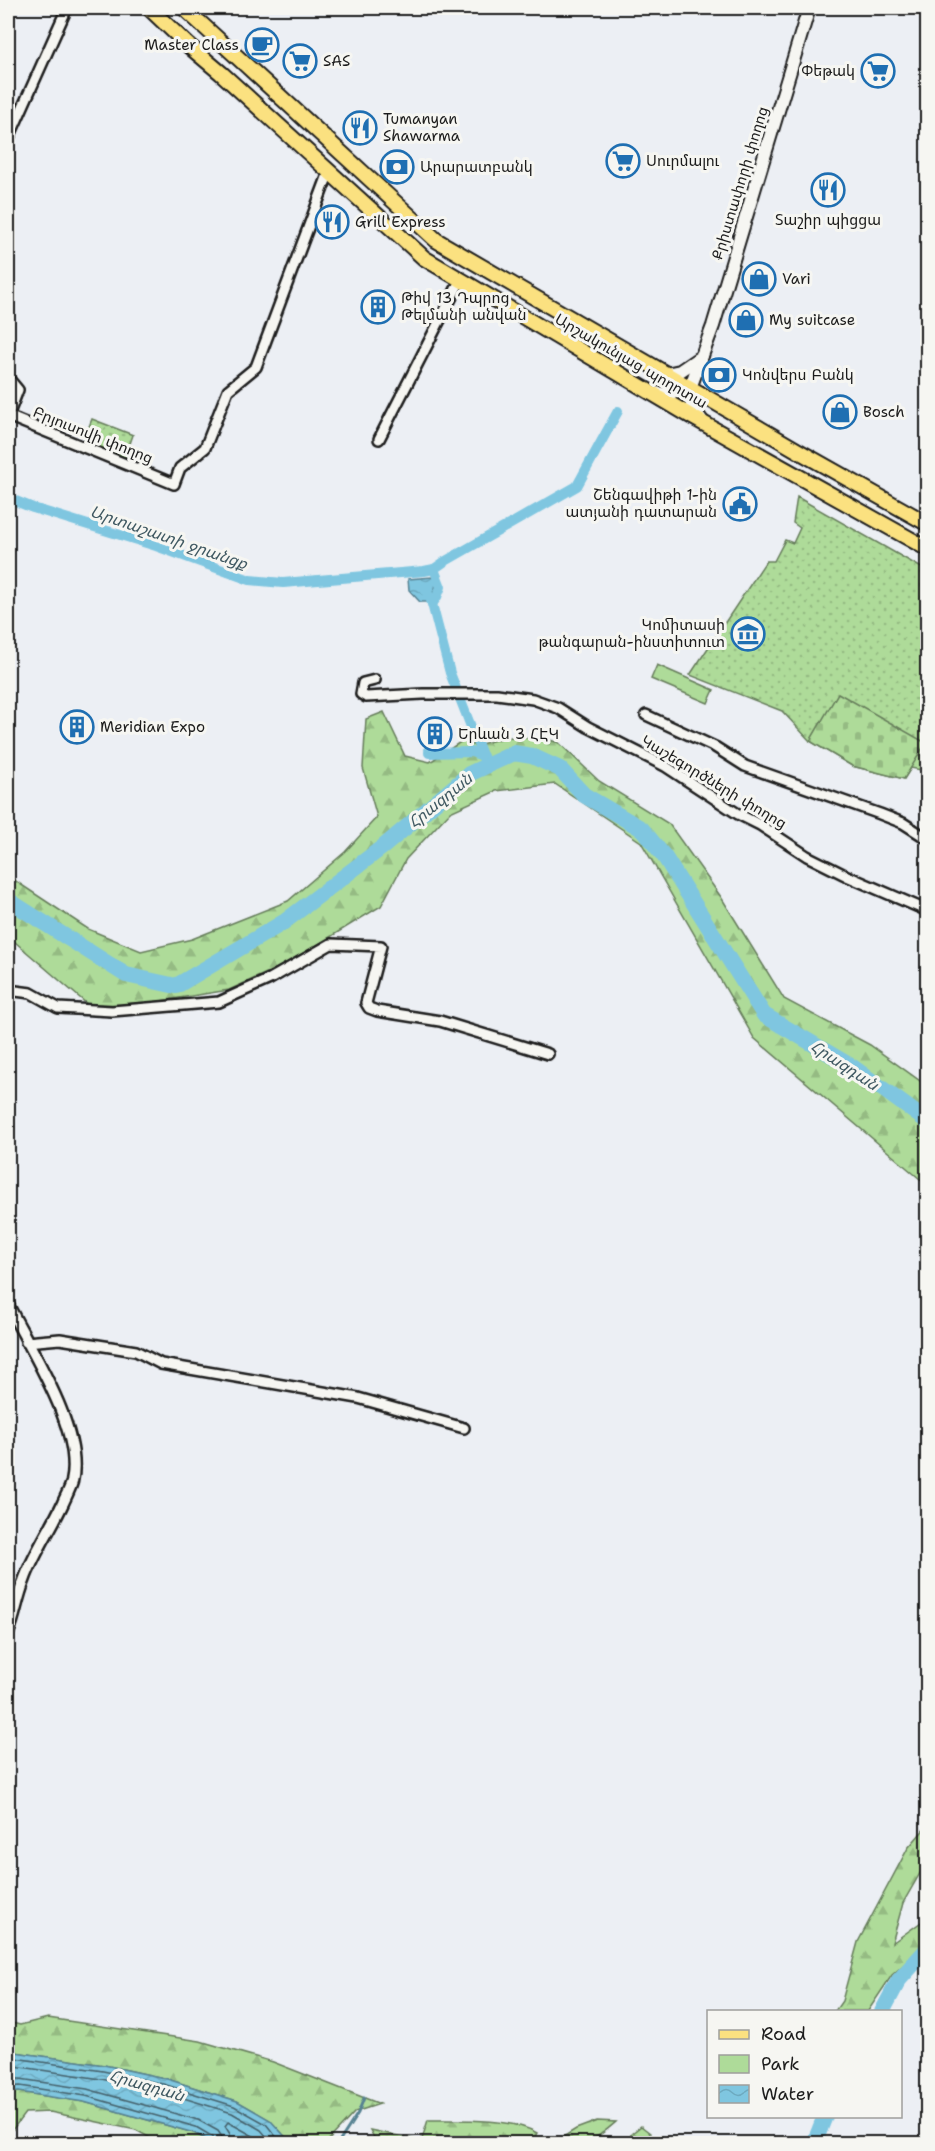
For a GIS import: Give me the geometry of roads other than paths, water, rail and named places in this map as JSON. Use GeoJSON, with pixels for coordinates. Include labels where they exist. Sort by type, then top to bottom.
{"type":"FeatureCollection","features":[{"type":"Feature","properties":{"kind":"main road","name":"Արշակունյաց պողոտա"},"geometry":{"type":"LineString","coordinates":[[149,8],[424,258],[703,422],[927,549]]}},
{"type":"Feature","properties":{"kind":"main road","name":"Արշակունյաց պողոտա"},"geometry":{"type":"LineString","coordinates":[[184,8],[436,240],[927,524]]}},
{"type":"Feature","properties":{"kind":"main road","name":"Քրիստափորի փողոց"},"geometry":{"type":"LineString","coordinates":[[690,388],[701,362],[809,8]]}},
{"type":"Feature","properties":{"kind":"main road"},"geometry":{"type":"LineString","coordinates":[[189,46],[198,45],[204,39],[205,28]]}},
{"type":"Feature","properties":{"kind":"main road"},"geometry":{"type":"LineString","coordinates":[[221,73],[221,65],[226,60],[238,59]]}},
{"type":"Feature","properties":{"kind":"main road"},"geometry":{"type":"LineString","coordinates":[[424,258],[435,255],[438,250],[436,240]]}},
{"type":"Feature","properties":{"kind":"main road"},"geometry":{"type":"LineString","coordinates":[[666,374],[701,362]]}},
{"type":"Feature","properties":{"kind":"main road"},"geometry":{"type":"LineString","coordinates":[[654,393],[669,394],[690,388],[692,407],[703,422]]}},
{"type":"Feature","properties":{"kind":"street"},"geometry":{"type":"LineString","coordinates":[[8,140],[67,8]]}},
{"type":"Feature","properties":{"kind":"street","name":"Բրյուսովի փողոց"},"geometry":{"type":"LineString","coordinates":[[8,378],[18,390],[8,416],[174,484],[180,468],[205,448],[228,390],[256,367],[329,172]]}},
{"type":"Feature","properties":{"kind":"street"},"geometry":{"type":"LineString","coordinates":[[378,439],[460,281]]}},
{"type":"Feature","properties":{"kind":"street","name":"Կաշեգործների փողոց"},"geometry":{"type":"LineString","coordinates":[[375,680],[363,683],[361,694],[366,698],[423,694],[497,694],[533,699],[558,708],[588,727],[665,766],[807,856],[927,911]]}},
{"type":"Feature","properties":{"kind":"street","name":"Կաշեգործների փողոց"},"geometry":{"type":"LineString","coordinates":[[646,715],[715,747],[745,766],[880,814],[903,824],[927,839]]}},
{"type":"Feature","properties":{"kind":"street"},"geometry":{"type":"LineString","coordinates":[[8,990],[31,993],[58,1008],[112,1011],[219,1002],[270,979],[330,944],[381,946],[366,1003],[369,1008],[440,1021],[548,1054]]}},
{"type":"Feature","properties":{"kind":"street"},"geometry":{"type":"LineString","coordinates":[[8,1305],[68,1427],[74,1452],[72,1482],[24,1580],[8,1633]]}},
{"type":"Feature","properties":{"kind":"street"},"geometry":{"type":"LineString","coordinates":[[26,1342],[60,1339],[136,1351],[161,1364],[358,1398],[464,1428]]}},
{"type":"Feature","properties":{"kind":"water"},"geometry":{"type":"Polygon","coordinates":[[[433,577],[436,583],[434,595],[428,602],[420,602],[409,590],[408,579],[433,577]]]}},
{"type":"Feature","properties":{"kind":"water"},"geometry":{"type":"Polygon","coordinates":[[[8,2051],[104,2065],[164,2078],[237,2101],[270,2120],[291,2143],[213,2143],[194,2133],[84,2102],[19,2092],[8,2093],[8,2051]]]}},
{"type":"Feature","properties":{"kind":"waterway","name":"Արտաշատի ջրանցք"},"geometry":{"type":"LineString","coordinates":[[8,498],[156,546],[250,580],[283,583],[424,571],[434,569],[577,486],[618,411]]}},
{"type":"Feature","properties":{"kind":"waterway"},"geometry":{"type":"LineString","coordinates":[[432,604],[441,587],[434,569]]}},
{"type":"Feature","properties":{"kind":"waterway"},"geometry":{"type":"LineString","coordinates":[[425,589],[431,600],[450,673],[486,765]]}},
{"type":"Feature","properties":{"kind":"waterway"},"geometry":{"type":"LineString","coordinates":[[430,735],[429,753],[471,752],[483,756]]}},
{"type":"Feature","properties":{"kind":"waterway","name":"Հրազդան"},"geometry":{"type":"LineString","coordinates":[[8,900],[126,975],[176,986],[284,922],[384,846],[469,774],[514,753],[532,756],[560,769],[584,795],[642,829],[664,856],[764,1015],[854,1068],[928,1122]]}},
{"type":"Feature","properties":{"kind":"waterway","name":"Հրազդան"},"geometry":{"type":"LineString","coordinates":[[883,2010],[899,1980],[928,1948]]}},
{"type":"Feature","properties":{"kind":"waterway"},"geometry":{"type":"LineString","coordinates":[[338,2144],[358,2113],[364,2098]]}},
{"type":"Feature","properties":{"kind":"waterway","name":"Հրազդան"},"geometry":{"type":"LineString","coordinates":[[814,2144],[824,2118]]}},
{"type":"Feature","properties":{"kind":"place","name":"Master Class"},"geometry":{"type":"Point","coordinates":[262,45]}},
{"type":"Feature","properties":{"kind":"place","name":"SAS"},"geometry":{"type":"Point","coordinates":[300,61]}},
{"type":"Feature","properties":{"kind":"place","name":"Փեթակ"},"geometry":{"type":"Point","coordinates":[878,71]}},
{"type":"Feature","properties":{"kind":"place","name":"Tumanyan Shawarma"},"geometry":{"type":"Point","coordinates":[360,128]}},
{"type":"Feature","properties":{"kind":"place","name":"Սուրմալու"},"geometry":{"type":"Point","coordinates":[623,161]}},
{"type":"Feature","properties":{"kind":"place","name":"Արարատբանկ"},"geometry":{"type":"Point","coordinates":[397,167]}},
{"type":"Feature","properties":{"kind":"place","name":"Տաշիր պիցցա"},"geometry":{"type":"Point","coordinates":[828,190]}},
{"type":"Feature","properties":{"kind":"place","name":"Grill Express"},"geometry":{"type":"Point","coordinates":[332,222]}},
{"type":"Feature","properties":{"kind":"place","name":"Vari"},"geometry":{"type":"Point","coordinates":[759,279]}},
{"type":"Feature","properties":{"kind":"place","name":"Թիվ 13 Դպրոց Թելմանի անվան"},"geometry":{"type":"Point","coordinates":[378,307]}},
{"type":"Feature","properties":{"kind":"place","name":"My suitcase"},"geometry":{"type":"Point","coordinates":[746,320]}},
{"type":"Feature","properties":{"kind":"place","name":"Կոնվերս Բանկ"},"geometry":{"type":"Point","coordinates":[719,375]}},
{"type":"Feature","properties":{"kind":"place","name":"Bosch"},"geometry":{"type":"Point","coordinates":[840,412]}},
{"type":"Feature","properties":{"kind":"place","name":"Շենգավիթի 1-ին ատյանի դատարան"},"geometry":{"type":"Point","coordinates":[740,504]}},
{"type":"Feature","properties":{"kind":"place","name":"Կոմիտասի թանգարան-ինստիտուտ"},"geometry":{"type":"Point","coordinates":[748,634]}},
{"type":"Feature","properties":{"kind":"place","name":"Meridian Expo"},"geometry":{"type":"Point","coordinates":[77,727]}},
{"type":"Feature","properties":{"kind":"place","name":"Երևան 3 ՀԷԿ"},"geometry":{"type":"Point","coordinates":[435,734]}}]}
